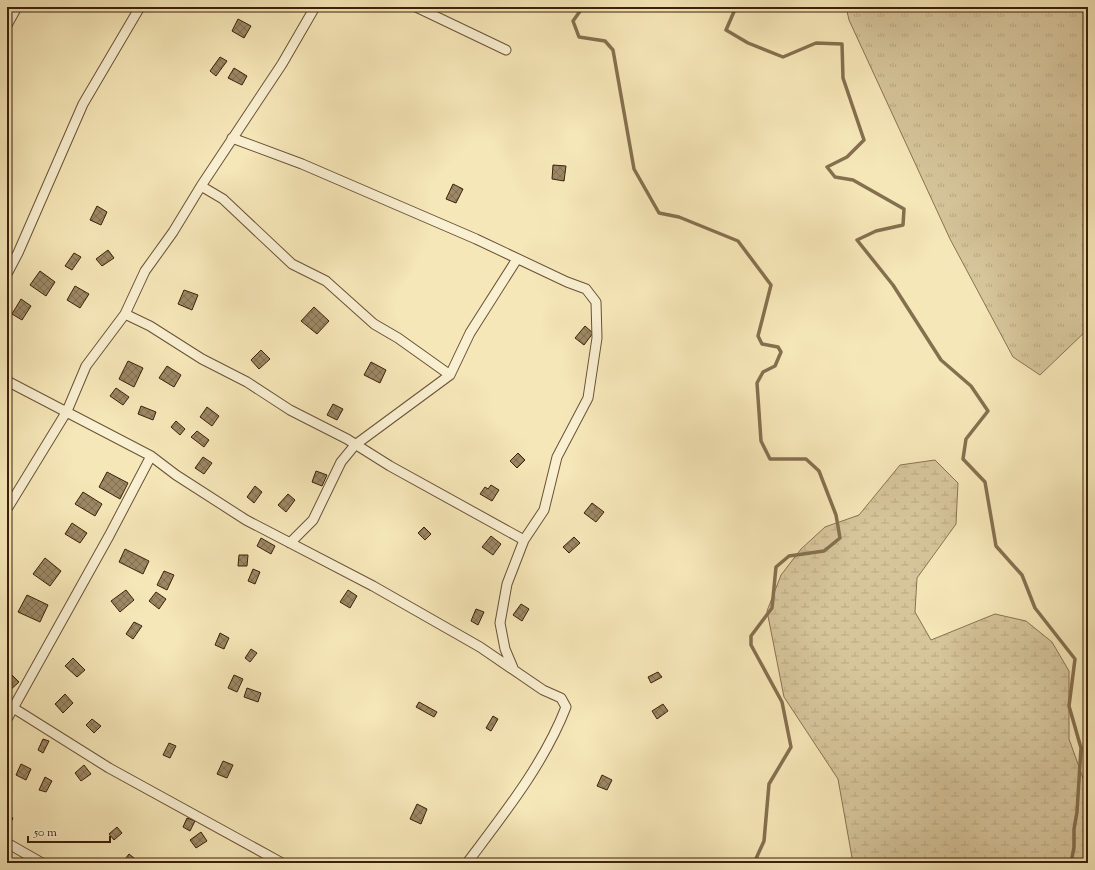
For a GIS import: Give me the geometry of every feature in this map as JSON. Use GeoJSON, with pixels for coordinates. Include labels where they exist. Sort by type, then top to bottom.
{"type":"FeatureCollection","features":[{"type":"Feature","properties":{"kind":"street"},"geometry":{"type":"LineString","coordinates":[[7,25],[17,7]]}},
{"type":"Feature","properties":{"kind":"street"},"geometry":{"type":"LineString","coordinates":[[7,274],[18,254],[83,104],[140,7]]}},
{"type":"Feature","properties":{"kind":"street"},"geometry":{"type":"LineString","coordinates":[[7,509],[66,411],[86,366],[125,314],[145,271],[282,64],[315,7]]}},
{"type":"Feature","properties":{"kind":"street"},"geometry":{"type":"LineString","coordinates":[[416,7],[506,50]]}},
{"type":"Feature","properties":{"kind":"street"},"geometry":{"type":"LineString","coordinates":[[232,138],[302,164],[476,239],[517,259],[586,289],[596,302],[598,319],[597,338],[588,398],[557,457],[544,510],[524,540],[507,584],[500,623],[505,650],[513,668]]}},
{"type":"Feature","properties":{"kind":"street"},"geometry":{"type":"LineString","coordinates":[[201,186],[223,199],[292,264],[326,281],[374,324],[398,338],[450,375]]}},
{"type":"Feature","properties":{"kind":"street"},"geometry":{"type":"LineString","coordinates":[[290,543],[313,520],[341,462],[355,445],[450,375],[470,333],[517,259]]}},
{"type":"Feature","properties":{"kind":"street"},"geometry":{"type":"LineString","coordinates":[[125,314],[150,326],[202,359],[247,382],[290,410],[347,438],[355,445],[452,501],[524,540]]}},
{"type":"Feature","properties":{"kind":"street"},"geometry":{"type":"LineString","coordinates":[[7,381],[151,456],[176,475],[246,520],[372,586],[513,668],[543,690],[561,698],[566,708],[558,729],[540,760],[467,863]]}},
{"type":"Feature","properties":{"kind":"street"},"geometry":{"type":"LineString","coordinates":[[7,719],[10,706],[110,536],[151,456]]}},
{"type":"Feature","properties":{"kind":"street"},"geometry":{"type":"LineString","coordinates":[[10,706],[109,768],[282,863]]}},
{"type":"Feature","properties":{"kind":"street"},"geometry":{"type":"LineString","coordinates":[[7,843],[42,863]]}},
{"type":"Feature","properties":{"kind":"green space"},"geometry":{"type":"Polygon","coordinates":[[[846,7],[1088,7],[1088,329],[1040,375],[1013,357],[950,239],[849,20],[846,7]]]}},
{"type":"Feature","properties":{"kind":"green space"},"geometry":{"type":"Polygon","coordinates":[[[935,460],[958,483],[956,524],[917,578],[915,612],[931,640],[995,614],[1026,621],[1052,642],[1069,671],[1069,739],[1088,792],[1088,863],[853,863],[838,779],[784,697],[767,611],[781,575],[801,549],[825,527],[859,515],[900,465],[935,460]]]}},
{"type":"Feature","properties":{"kind":"building"},"geometry":{"type":"Polygon","coordinates":[[[238,19],[251,26],[244,38],[232,31],[238,19]]]}},
{"type":"Feature","properties":{"kind":"building"},"geometry":{"type":"Polygon","coordinates":[[[220,57],[227,61],[216,76],[210,71],[220,57]]]}},
{"type":"Feature","properties":{"kind":"building"},"geometry":{"type":"Polygon","coordinates":[[[234,68],[247,76],[242,85],[228,78],[234,68]]]}},
{"type":"Feature","properties":{"kind":"building"},"geometry":{"type":"Polygon","coordinates":[[[553,165],[566,166],[564,181],[552,179],[553,165]]]}},
{"type":"Feature","properties":{"kind":"building"},"geometry":{"type":"Polygon","coordinates":[[[453,184],[463,189],[456,203],[446,199],[453,184]]]}},
{"type":"Feature","properties":{"kind":"building"},"geometry":{"type":"Polygon","coordinates":[[[97,206],[107,212],[101,225],[90,220],[97,206]]]}},
{"type":"Feature","properties":{"kind":"building"},"geometry":{"type":"Polygon","coordinates":[[[108,250],[114,258],[102,266],[96,259],[108,250]]]}},
{"type":"Feature","properties":{"kind":"building"},"geometry":{"type":"Polygon","coordinates":[[[74,253],[81,257],[72,270],[65,266],[74,253]]]}},
{"type":"Feature","properties":{"kind":"building"},"geometry":{"type":"Polygon","coordinates":[[[40,271],[55,282],[46,296],[30,285],[40,271]]]}},
{"type":"Feature","properties":{"kind":"building"},"geometry":{"type":"Polygon","coordinates":[[[75,286],[89,294],[80,308],[67,300],[75,286]]]}},
{"type":"Feature","properties":{"kind":"building"},"geometry":{"type":"Polygon","coordinates":[[[184,290],[198,295],[192,310],[178,304],[184,290]]]}},
{"type":"Feature","properties":{"kind":"building"},"geometry":{"type":"Polygon","coordinates":[[[21,299],[31,306],[22,320],[12,314],[21,299]]]}},
{"type":"Feature","properties":{"kind":"building"},"geometry":{"type":"Polygon","coordinates":[[[314,307],[329,321],[317,334],[301,321],[314,307]]]}},
{"type":"Feature","properties":{"kind":"building"},"geometry":{"type":"Polygon","coordinates":[[[585,326],[593,333],[584,345],[575,338],[585,326]]]}},
{"type":"Feature","properties":{"kind":"building"},"geometry":{"type":"Polygon","coordinates":[[[261,350],[270,359],[259,369],[251,360],[261,350]]]}},
{"type":"Feature","properties":{"kind":"building"},"geometry":{"type":"Polygon","coordinates":[[[128,361],[143,368],[134,387],[119,379],[128,361]]]}},
{"type":"Feature","properties":{"kind":"building"},"geometry":{"type":"Polygon","coordinates":[[[371,362],[386,370],[380,383],[364,375],[371,362]]]}},
{"type":"Feature","properties":{"kind":"building"},"geometry":{"type":"Polygon","coordinates":[[[167,366],[181,375],[174,387],[159,378],[167,366]]]}},
{"type":"Feature","properties":{"kind":"building"},"geometry":{"type":"Polygon","coordinates":[[[116,388],[129,397],[123,405],[110,396],[116,388]]]}},
{"type":"Feature","properties":{"kind":"building"},"geometry":{"type":"Polygon","coordinates":[[[333,404],[343,409],[337,420],[327,415],[333,404]]]}},
{"type":"Feature","properties":{"kind":"building"},"geometry":{"type":"Polygon","coordinates":[[[141,406],[156,412],[153,420],[138,414],[141,406]]]}},
{"type":"Feature","properties":{"kind":"building"},"geometry":{"type":"Polygon","coordinates":[[[207,407],[219,416],[212,426],[200,417],[207,407]]]}},
{"type":"Feature","properties":{"kind":"building"},"geometry":{"type":"Polygon","coordinates":[[[176,421],[185,429],[180,435],[171,427],[176,421]]]}},
{"type":"Feature","properties":{"kind":"building"},"geometry":{"type":"Polygon","coordinates":[[[197,431],[209,440],[204,447],[191,437],[197,431]]]}},
{"type":"Feature","properties":{"kind":"building"},"geometry":{"type":"Polygon","coordinates":[[[518,453],[525,460],[517,468],[510,461],[518,453]]]}},
{"type":"Feature","properties":{"kind":"building"},"geometry":{"type":"Polygon","coordinates":[[[203,457],[212,463],[204,474],[195,468],[203,457]]]}},
{"type":"Feature","properties":{"kind":"building"},"geometry":{"type":"Polygon","coordinates":[[[316,471],[327,475],[322,486],[312,482],[316,471]]]}},
{"type":"Feature","properties":{"kind":"building"},"geometry":{"type":"Polygon","coordinates":[[[107,472],[128,483],[120,499],[99,487],[107,472]]]}},
{"type":"Feature","properties":{"kind":"building"},"geometry":{"type":"Polygon","coordinates":[[[491,485],[499,490],[492,501],[480,494],[485,487],[488,489],[491,485]]]}},
{"type":"Feature","properties":{"kind":"building"},"geometry":{"type":"Polygon","coordinates":[[[255,486],[262,492],[254,503],[247,497],[255,486]]]}},
{"type":"Feature","properties":{"kind":"building"},"geometry":{"type":"Polygon","coordinates":[[[83,492],[102,504],[95,516],[75,504],[83,492]]]}},
{"type":"Feature","properties":{"kind":"building"},"geometry":{"type":"Polygon","coordinates":[[[288,494],[295,500],[286,512],[278,505],[288,494]]]}},
{"type":"Feature","properties":{"kind":"building"},"geometry":{"type":"Polygon","coordinates":[[[592,503],[604,512],[596,522],[584,513],[592,503]]]}},
{"type":"Feature","properties":{"kind":"building"},"geometry":{"type":"Polygon","coordinates":[[[72,523],[87,533],[80,543],[65,534],[72,523]]]}},
{"type":"Feature","properties":{"kind":"building"},"geometry":{"type":"Polygon","coordinates":[[[424,527],[431,534],[425,540],[418,533],[424,527]]]}},
{"type":"Feature","properties":{"kind":"building"},"geometry":{"type":"Polygon","coordinates":[[[491,536],[501,544],[493,555],[482,547],[491,536]]]}},
{"type":"Feature","properties":{"kind":"building"},"geometry":{"type":"Polygon","coordinates":[[[574,537],[580,543],[569,553],[563,547],[574,537]]]}},
{"type":"Feature","properties":{"kind":"building"},"geometry":{"type":"Polygon","coordinates":[[[261,538],[275,546],[271,554],[257,546],[261,538]]]}},
{"type":"Feature","properties":{"kind":"building"},"geometry":{"type":"Polygon","coordinates":[[[125,549],[149,561],[143,574],[119,562],[125,549]]]}},
{"type":"Feature","properties":{"kind":"building"},"geometry":{"type":"Polygon","coordinates":[[[239,555],[248,555],[247,566],[238,566],[239,555]]]}},
{"type":"Feature","properties":{"kind":"building"},"geometry":{"type":"Polygon","coordinates":[[[45,558],[61,571],[50,586],[33,574],[45,558]]]}},
{"type":"Feature","properties":{"kind":"building"},"geometry":{"type":"Polygon","coordinates":[[[253,569],[260,572],[255,584],[248,581],[253,569]]]}},
{"type":"Feature","properties":{"kind":"building"},"geometry":{"type":"Polygon","coordinates":[[[164,571],[174,575],[167,590],[157,585],[164,571]]]}},
{"type":"Feature","properties":{"kind":"building"},"geometry":{"type":"Polygon","coordinates":[[[126,590],[134,600],[120,612],[111,601],[126,590]]]}},
{"type":"Feature","properties":{"kind":"building"},"geometry":{"type":"Polygon","coordinates":[[[348,590],[357,596],[350,608],[340,602],[348,590]]]}},
{"type":"Feature","properties":{"kind":"building"},"geometry":{"type":"Polygon","coordinates":[[[156,592],[166,599],[159,609],[149,601],[156,592]]]}},
{"type":"Feature","properties":{"kind":"building"},"geometry":{"type":"Polygon","coordinates":[[[27,595],[48,605],[40,622],[18,612],[27,595]]]}},
{"type":"Feature","properties":{"kind":"building"},"geometry":{"type":"Polygon","coordinates":[[[521,604],[529,609],[522,621],[513,615],[521,604]]]}},
{"type":"Feature","properties":{"kind":"building"},"geometry":{"type":"Polygon","coordinates":[[[476,609],[484,612],[478,625],[471,621],[476,609]]]}},
{"type":"Feature","properties":{"kind":"building"},"geometry":{"type":"Polygon","coordinates":[[[134,622],[142,626],[133,639],[126,634],[134,622]]]}},
{"type":"Feature","properties":{"kind":"building"},"geometry":{"type":"Polygon","coordinates":[[[220,633],[229,638],[224,649],[215,645],[220,633]]]}},
{"type":"Feature","properties":{"kind":"building"},"geometry":{"type":"Polygon","coordinates":[[[251,649],[257,653],[250,662],[245,658],[251,649]]]}},
{"type":"Feature","properties":{"kind":"building"},"geometry":{"type":"Polygon","coordinates":[[[73,658],[85,670],[77,677],[65,666],[73,658]]]}},
{"type":"Feature","properties":{"kind":"building"},"geometry":{"type":"Polygon","coordinates":[[[658,672],[662,677],[651,683],[648,677],[658,672]]]}},
{"type":"Feature","properties":{"kind":"building"},"geometry":{"type":"Polygon","coordinates":[[[10,673],[19,682],[7,693],[7,675],[10,673]]]}},
{"type":"Feature","properties":{"kind":"building"},"geometry":{"type":"Polygon","coordinates":[[[234,675],[243,679],[237,692],[228,688],[234,675]]]}},
{"type":"Feature","properties":{"kind":"building"},"geometry":{"type":"Polygon","coordinates":[[[247,688],[261,693],[258,702],[244,697],[247,688]]]}},
{"type":"Feature","properties":{"kind":"building"},"geometry":{"type":"Polygon","coordinates":[[[65,694],[73,703],[63,713],[55,704],[65,694]]]}},
{"type":"Feature","properties":{"kind":"building"},"geometry":{"type":"Polygon","coordinates":[[[419,702],[437,712],[434,717],[416,707],[419,702]]]}},
{"type":"Feature","properties":{"kind":"building"},"geometry":{"type":"Polygon","coordinates":[[[663,704],[668,711],[657,719],[652,711],[663,704]]]}},
{"type":"Feature","properties":{"kind":"building"},"geometry":{"type":"Polygon","coordinates":[[[493,716],[498,719],[491,731],[486,728],[493,716]]]}},
{"type":"Feature","properties":{"kind":"building"},"geometry":{"type":"Polygon","coordinates":[[[92,719],[101,726],[94,733],[86,725],[92,719]]]}},
{"type":"Feature","properties":{"kind":"building"},"geometry":{"type":"Polygon","coordinates":[[[43,739],[49,741],[43,753],[38,750],[43,739]]]}},
{"type":"Feature","properties":{"kind":"building"},"geometry":{"type":"Polygon","coordinates":[[[169,743],[176,746],[170,758],[163,755],[169,743]]]}},
{"type":"Feature","properties":{"kind":"building"},"geometry":{"type":"Polygon","coordinates":[[[223,761],[233,765],[227,778],[217,774],[223,761]]]}},
{"type":"Feature","properties":{"kind":"building"},"geometry":{"type":"Polygon","coordinates":[[[21,764],[31,769],[26,780],[16,775],[21,764]]]}},
{"type":"Feature","properties":{"kind":"building"},"geometry":{"type":"Polygon","coordinates":[[[84,765],[91,774],[81,781],[75,773],[84,765]]]}},
{"type":"Feature","properties":{"kind":"building"},"geometry":{"type":"Polygon","coordinates":[[[602,775],[612,780],[607,790],[597,786],[602,775]]]}},
{"type":"Feature","properties":{"kind":"building"},"geometry":{"type":"Polygon","coordinates":[[[45,777],[52,781],[46,792],[39,790],[45,777]]]}},
{"type":"Feature","properties":{"kind":"building"},"geometry":{"type":"Polygon","coordinates":[[[417,804],[427,809],[421,824],[410,819],[417,804]]]}},
{"type":"Feature","properties":{"kind":"building"},"geometry":{"type":"Polygon","coordinates":[[[7,816],[13,818],[8,828],[7,827],[7,816]]]}},
{"type":"Feature","properties":{"kind":"building"},"geometry":{"type":"Polygon","coordinates":[[[187,818],[195,821],[190,831],[183,827],[187,818]]]}},
{"type":"Feature","properties":{"kind":"building"},"geometry":{"type":"Polygon","coordinates":[[[117,827],[122,833],[114,840],[109,834],[117,827]]]}},
{"type":"Feature","properties":{"kind":"building"},"geometry":{"type":"Polygon","coordinates":[[[201,832],[207,841],[196,848],[190,840],[201,832]]]}},
{"type":"Feature","properties":{"kind":"building"},"geometry":{"type":"Polygon","coordinates":[[[129,854],[139,862],[139,863],[122,863],[129,854]]]}},
{"type":"Feature","properties":{"kind":"waterway"},"geometry":{"type":"LineString","coordinates":[[583,7],[573,21],[579,37],[605,41],[613,50],[634,169],[659,213],[679,217],[738,241],[771,285],[758,336],[762,344],[778,347],[781,352],[775,366],[763,372],[757,383],[761,441],[770,459],[806,459],[819,471],[836,515],[840,538],[824,551],[789,556],[776,567],[772,608],[751,636],[751,645],[782,702],[791,747],[769,784],[764,841],[754,863]]}},
{"type":"Feature","properties":{"kind":"waterway"},"geometry":{"type":"LineString","coordinates":[[736,7],[726,30],[748,43],[783,57],[816,43],[842,44],[843,78],[864,140],[847,157],[827,167],[835,177],[853,180],[904,209],[903,225],[876,231],[857,240],[893,285],[941,360],[971,386],[988,411],[966,439],[963,459],[985,482],[996,546],[1022,575],[1035,608],[1075,659],[1069,706],[1081,748],[1077,812],[1074,829],[1074,847],[1071,863]]}}]}
